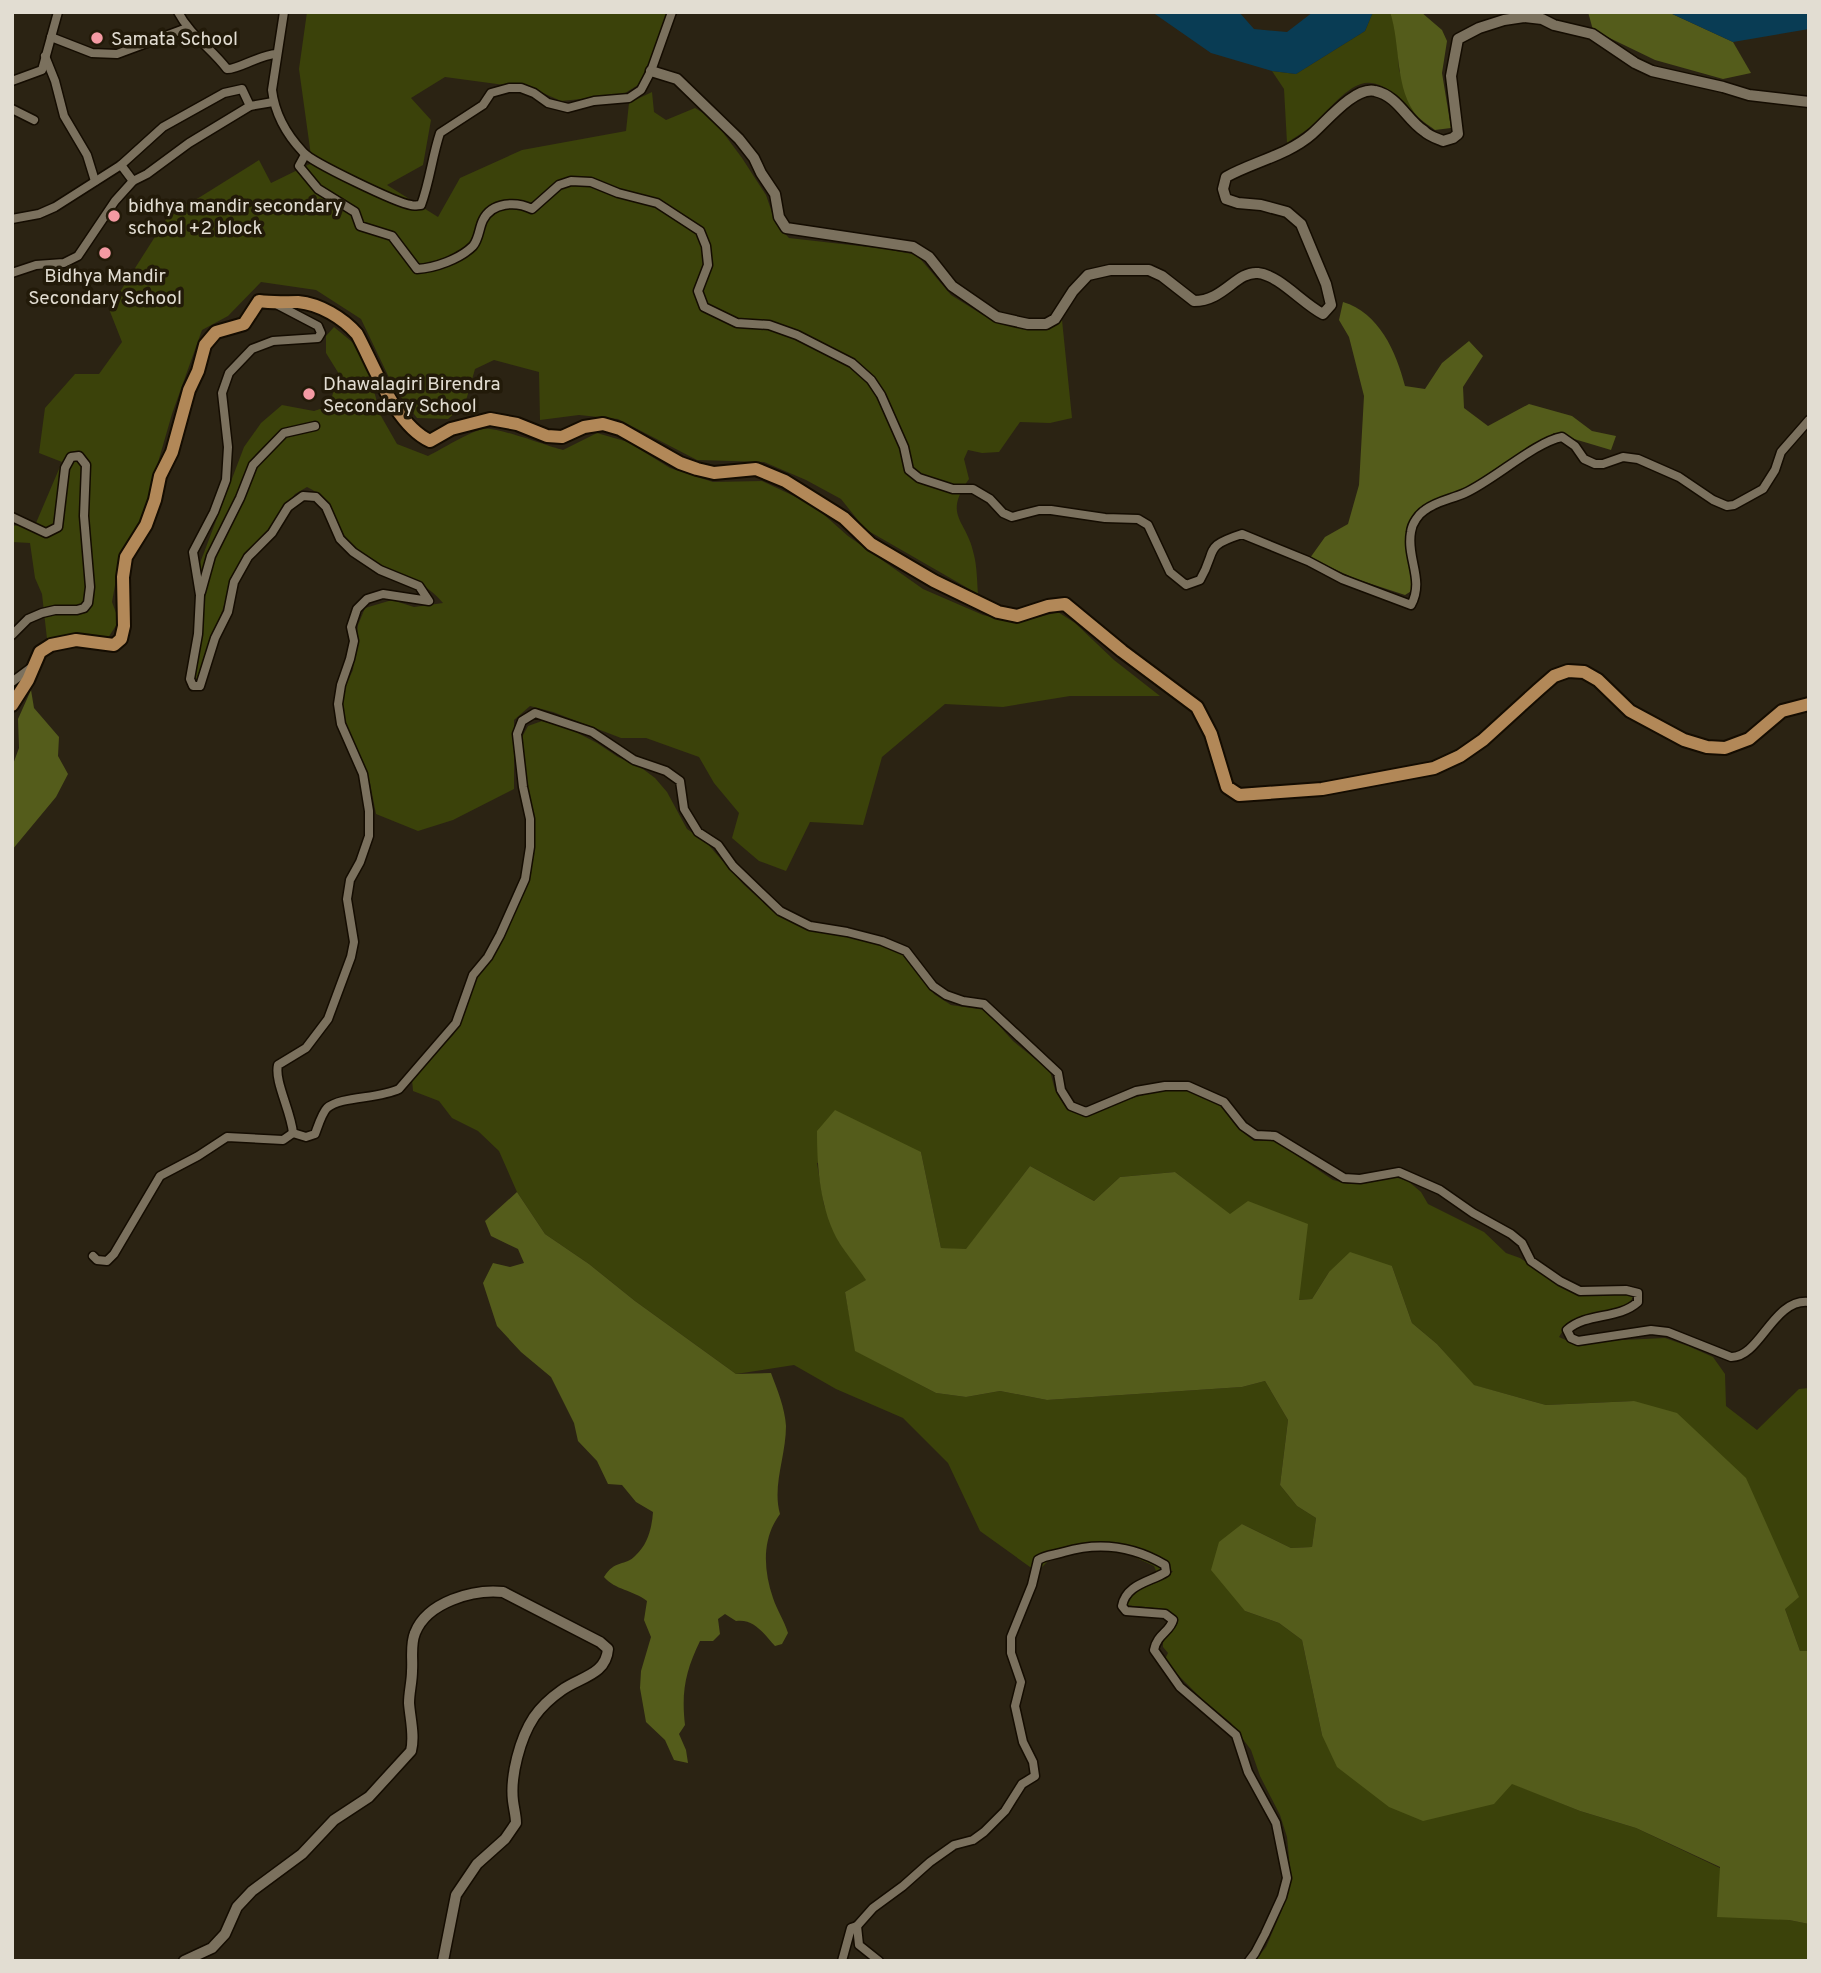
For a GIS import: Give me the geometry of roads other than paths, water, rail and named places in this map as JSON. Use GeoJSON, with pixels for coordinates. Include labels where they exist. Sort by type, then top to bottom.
{"type":"FeatureCollection","features":[{"type":"Feature","properties":{"kind":"main road"},"geometry":{"type":"LineString","coordinates":[[12,705],[28,680],[40,652],[51,645],[76,640],[114,645],[121,639],[124,626],[123,577],[126,557],[146,525],[205,345],[216,332],[244,324],[259,301],[301,302],[316,306],[349,325],[357,334],[401,415],[411,429],[430,441],[451,429],[490,419],[562,438],[583,427],[603,424],[620,429],[680,463],[697,469],[714,472],[756,469],[785,481],[844,518],[871,544],[934,581],[998,612],[1017,616],[1048,606],[1065,604],[1122,651],[1198,707],[1211,734],[1227,787],[1239,795],[1322,789],[1434,768],[1460,756],[1483,740],[1554,676],[1568,671],[1584,672],[1598,680],[1630,711],[1684,740],[1706,747],[1725,748],[1749,739],[1783,711],[1809,704]]}},
{"type":"Feature","properties":{"kind":"street"},"geometry":{"type":"LineString","coordinates":[[12,81],[41,69],[58,12]]}},
{"type":"Feature","properties":{"kind":"street"},"geometry":{"type":"LineString","coordinates":[[178,12],[187,28],[227,69],[233,70],[263,55],[276,54]]}},
{"type":"Feature","properties":{"kind":"street"},"geometry":{"type":"LineString","coordinates":[[284,12],[272,90],[281,124],[305,155],[389,198],[411,205],[422,205],[440,132],[483,105],[491,93],[521,88],[548,103],[568,108],[594,101],[629,98],[641,90],[651,71],[672,12]]}},
{"type":"Feature","properties":{"kind":"street"},"geometry":{"type":"LineString","coordinates":[[651,71],[677,79],[739,139],[754,158],[775,194],[779,217],[786,228],[913,247],[929,257],[952,286],[997,317],[1028,324],[1046,324],[1055,319],[1073,291],[1088,275],[1110,270],[1149,270],[1162,276],[1194,301],[1214,298],[1245,275],[1258,273],[1275,280],[1323,314],[1331,305],[1326,284],[1301,223],[1287,212],[1226,199],[1223,189],[1226,177],[1292,148],[1311,135],[1359,92],[1374,90],[1388,96],[1399,103],[1408,117],[1424,132],[1443,141],[1453,138],[1458,134],[1451,76],[1458,39],[1479,28],[1504,20],[1524,17],[1542,19],[1554,25],[1592,34],[1635,64],[1652,71],[1723,86],[1749,95],[1809,103]]}},
{"type":"Feature","properties":{"kind":"street"},"geometry":{"type":"LineString","coordinates":[[51,37],[92,53],[117,54],[187,28]]}},
{"type":"Feature","properties":{"kind":"street"},"geometry":{"type":"LineString","coordinates":[[45,56],[64,116],[87,155],[95,181]]}},
{"type":"Feature","properties":{"kind":"street"},"geometry":{"type":"LineString","coordinates":[[12,219],[39,214],[55,207],[121,165],[163,127],[224,93],[242,89],[250,106]]}},
{"type":"Feature","properties":{"kind":"street"},"geometry":{"type":"LineString","coordinates":[[12,273],[36,265],[64,263],[78,256],[115,201],[133,181],[250,106],[274,102]]}},
{"type":"Feature","properties":{"kind":"street"},"geometry":{"type":"LineString","coordinates":[[12,109],[34,120]]}},
{"type":"Feature","properties":{"kind":"street"},"geometry":{"type":"LineString","coordinates":[[305,155],[299,166],[318,189],[355,212],[360,226],[392,236],[417,269],[436,265],[469,249],[476,242],[485,216],[496,208],[509,203],[522,204],[532,209],[559,185],[571,181],[591,182],[618,193],[657,203],[700,230],[706,246],[708,265],[698,291],[704,307],[737,323],[769,326],[797,335],[852,363],[871,380],[881,395],[904,447],[909,470],[919,478],[953,489],[973,489],[1012,517],[1039,510],[1051,510],[1104,518],[1138,519],[1148,525],[1170,572],[1186,585],[1200,580],[1212,549],[1219,542],[1242,534],[1308,561],[1342,579],[1411,604],[1418,586],[1411,558],[1411,532],[1415,521],[1436,503],[1489,480],[1549,439],[1562,437],[1575,446],[1584,459],[1595,464],[1623,457],[1639,459],[1679,477],[1713,500],[1727,506],[1734,505],[1762,489],[1775,470],[1782,452],[1809,420]]}},
{"type":"Feature","properties":{"kind":"street"},"geometry":{"type":"LineString","coordinates":[[121,165],[133,181]]}},
{"type":"Feature","properties":{"kind":"street"},"geometry":{"type":"LineString","coordinates":[[200,595],[193,552],[214,512],[226,480],[228,447],[222,393],[229,373],[252,349],[273,341],[317,338],[321,333],[318,326],[273,303]]}},
{"type":"Feature","properties":{"kind":"street"},"geometry":{"type":"LineString","coordinates":[[293,1133],[291,1115],[276,1073],[278,1065],[306,1048],[328,1019],[336,999],[354,942],[346,899],[350,880],[369,836],[369,811],[363,774],[341,724],[338,704],[354,641],[351,627],[357,609],[367,599],[383,594],[429,601],[419,586],[380,570],[353,552],[340,539],[326,507],[316,496],[303,496],[288,507],[272,533],[248,557],[234,582],[228,612],[215,638],[200,687],[193,686],[190,679],[198,635],[200,595],[211,556],[253,465],[284,433],[315,426]]}},
{"type":"Feature","properties":{"kind":"street"},"geometry":{"type":"LineString","coordinates":[[12,517],[46,533],[58,527],[65,468],[71,457],[79,456],[86,466],[84,516],[90,587],[88,603],[77,610],[42,613],[28,620],[12,635]]}},
{"type":"Feature","properties":{"kind":"street"},"geometry":{"type":"LineString","coordinates":[[12,682],[32,667]]}},
{"type":"Feature","properties":{"kind":"street"},"geometry":{"type":"LineString","coordinates":[[293,1133],[306,1137],[315,1134],[326,1109],[336,1103],[386,1096],[399,1089],[456,1023],[473,975],[488,957],[500,935],[525,879],[530,847],[530,819],[517,734],[522,721],[535,713],[592,732],[634,760],[666,771],[680,781],[684,809],[698,832],[718,845],[733,866],[772,905],[810,926],[883,941],[906,951],[933,986],[946,995],[984,1004],[1035,1051],[1058,1073],[1060,1090],[1071,1106],[1086,1112],[1136,1091],[1165,1086],[1188,1086],[1224,1102],[1243,1126],[1256,1135],[1275,1136],[1344,1178],[1360,1179],[1399,1172],[1440,1190],[1511,1234],[1522,1243],[1531,1261],[1580,1291],[1626,1290],[1638,1293],[1638,1302],[1634,1306],[1577,1321],[1567,1330],[1571,1338],[1578,1341],[1651,1330],[1668,1332],[1731,1357],[1738,1357],[1788,1308],[1800,1301],[1809,1302]]}},
{"type":"Feature","properties":{"kind":"street"},"geometry":{"type":"LineString","coordinates":[[93,1256],[97,1260],[107,1261],[114,1254],[160,1176],[227,1137],[283,1140],[293,1133]]}},
{"type":"Feature","properties":{"kind":"street"},"geometry":{"type":"LineString","coordinates":[[842,1961],[851,1928],[857,1926],[873,1908],[930,1862],[954,1846],[973,1840],[984,1832],[1006,1811],[1022,1784],[1035,1776],[1033,1762],[1023,1742],[1015,1706],[1021,1682],[1011,1653],[1011,1637],[1032,1585],[1038,1560],[1077,1547],[1104,1546],[1129,1549],[1165,1564],[1166,1572],[1130,1590],[1123,1599],[1122,1606],[1126,1611],[1165,1614],[1173,1620],[1156,1641],[1154,1650],[1180,1687],[1236,1735],[1248,1772],[1276,1823],[1287,1878],[1282,1897],[1249,1961]]}},
{"type":"Feature","properties":{"kind":"street"},"geometry":{"type":"LineString","coordinates":[[184,1961],[212,1948],[225,1934],[237,1907],[252,1891],[302,1854],[334,1820],[369,1797],[411,1751],[414,1742],[409,1690],[413,1644],[415,1632],[424,1620],[449,1601],[491,1591],[503,1592],[600,1642],[608,1649],[607,1659],[601,1668],[561,1691],[534,1717],[526,1732],[513,1784],[516,1823],[505,1839],[477,1864],[456,1895],[443,1961]]}},
{"type":"Feature","properties":{"kind":"street"},"geometry":{"type":"LineString","coordinates":[[857,1926],[859,1945],[879,1961]]}},
{"type":"Feature","properties":{"kind":"water"},"geometry":{"type":"Polygon","coordinates":[[[1152,12],[1239,12],[1254,29],[1287,32],[1313,12],[1373,12],[1365,31],[1296,74],[1272,71],[1211,53],[1152,12]]]}},
{"type":"Feature","properties":{"kind":"water"},"geometry":{"type":"Polygon","coordinates":[[[1668,12],[1809,12],[1809,29],[1733,42],[1668,12]]]}},
{"type":"Feature","properties":{"kind":"place","name":"Samata School"},"geometry":{"type":"Point","coordinates":[97,38]}},
{"type":"Feature","properties":{"kind":"place","name":"bidhya mandir secondary school +2 block"},"geometry":{"type":"Point","coordinates":[114,216]}},
{"type":"Feature","properties":{"kind":"place","name":"Bidhya Mandir Secondary School"},"geometry":{"type":"Point","coordinates":[105,253]}},
{"type":"Feature","properties":{"kind":"place","name":"Dhawalagiri Birendra Secondary School"},"geometry":{"type":"Point","coordinates":[309,394]}}]}
